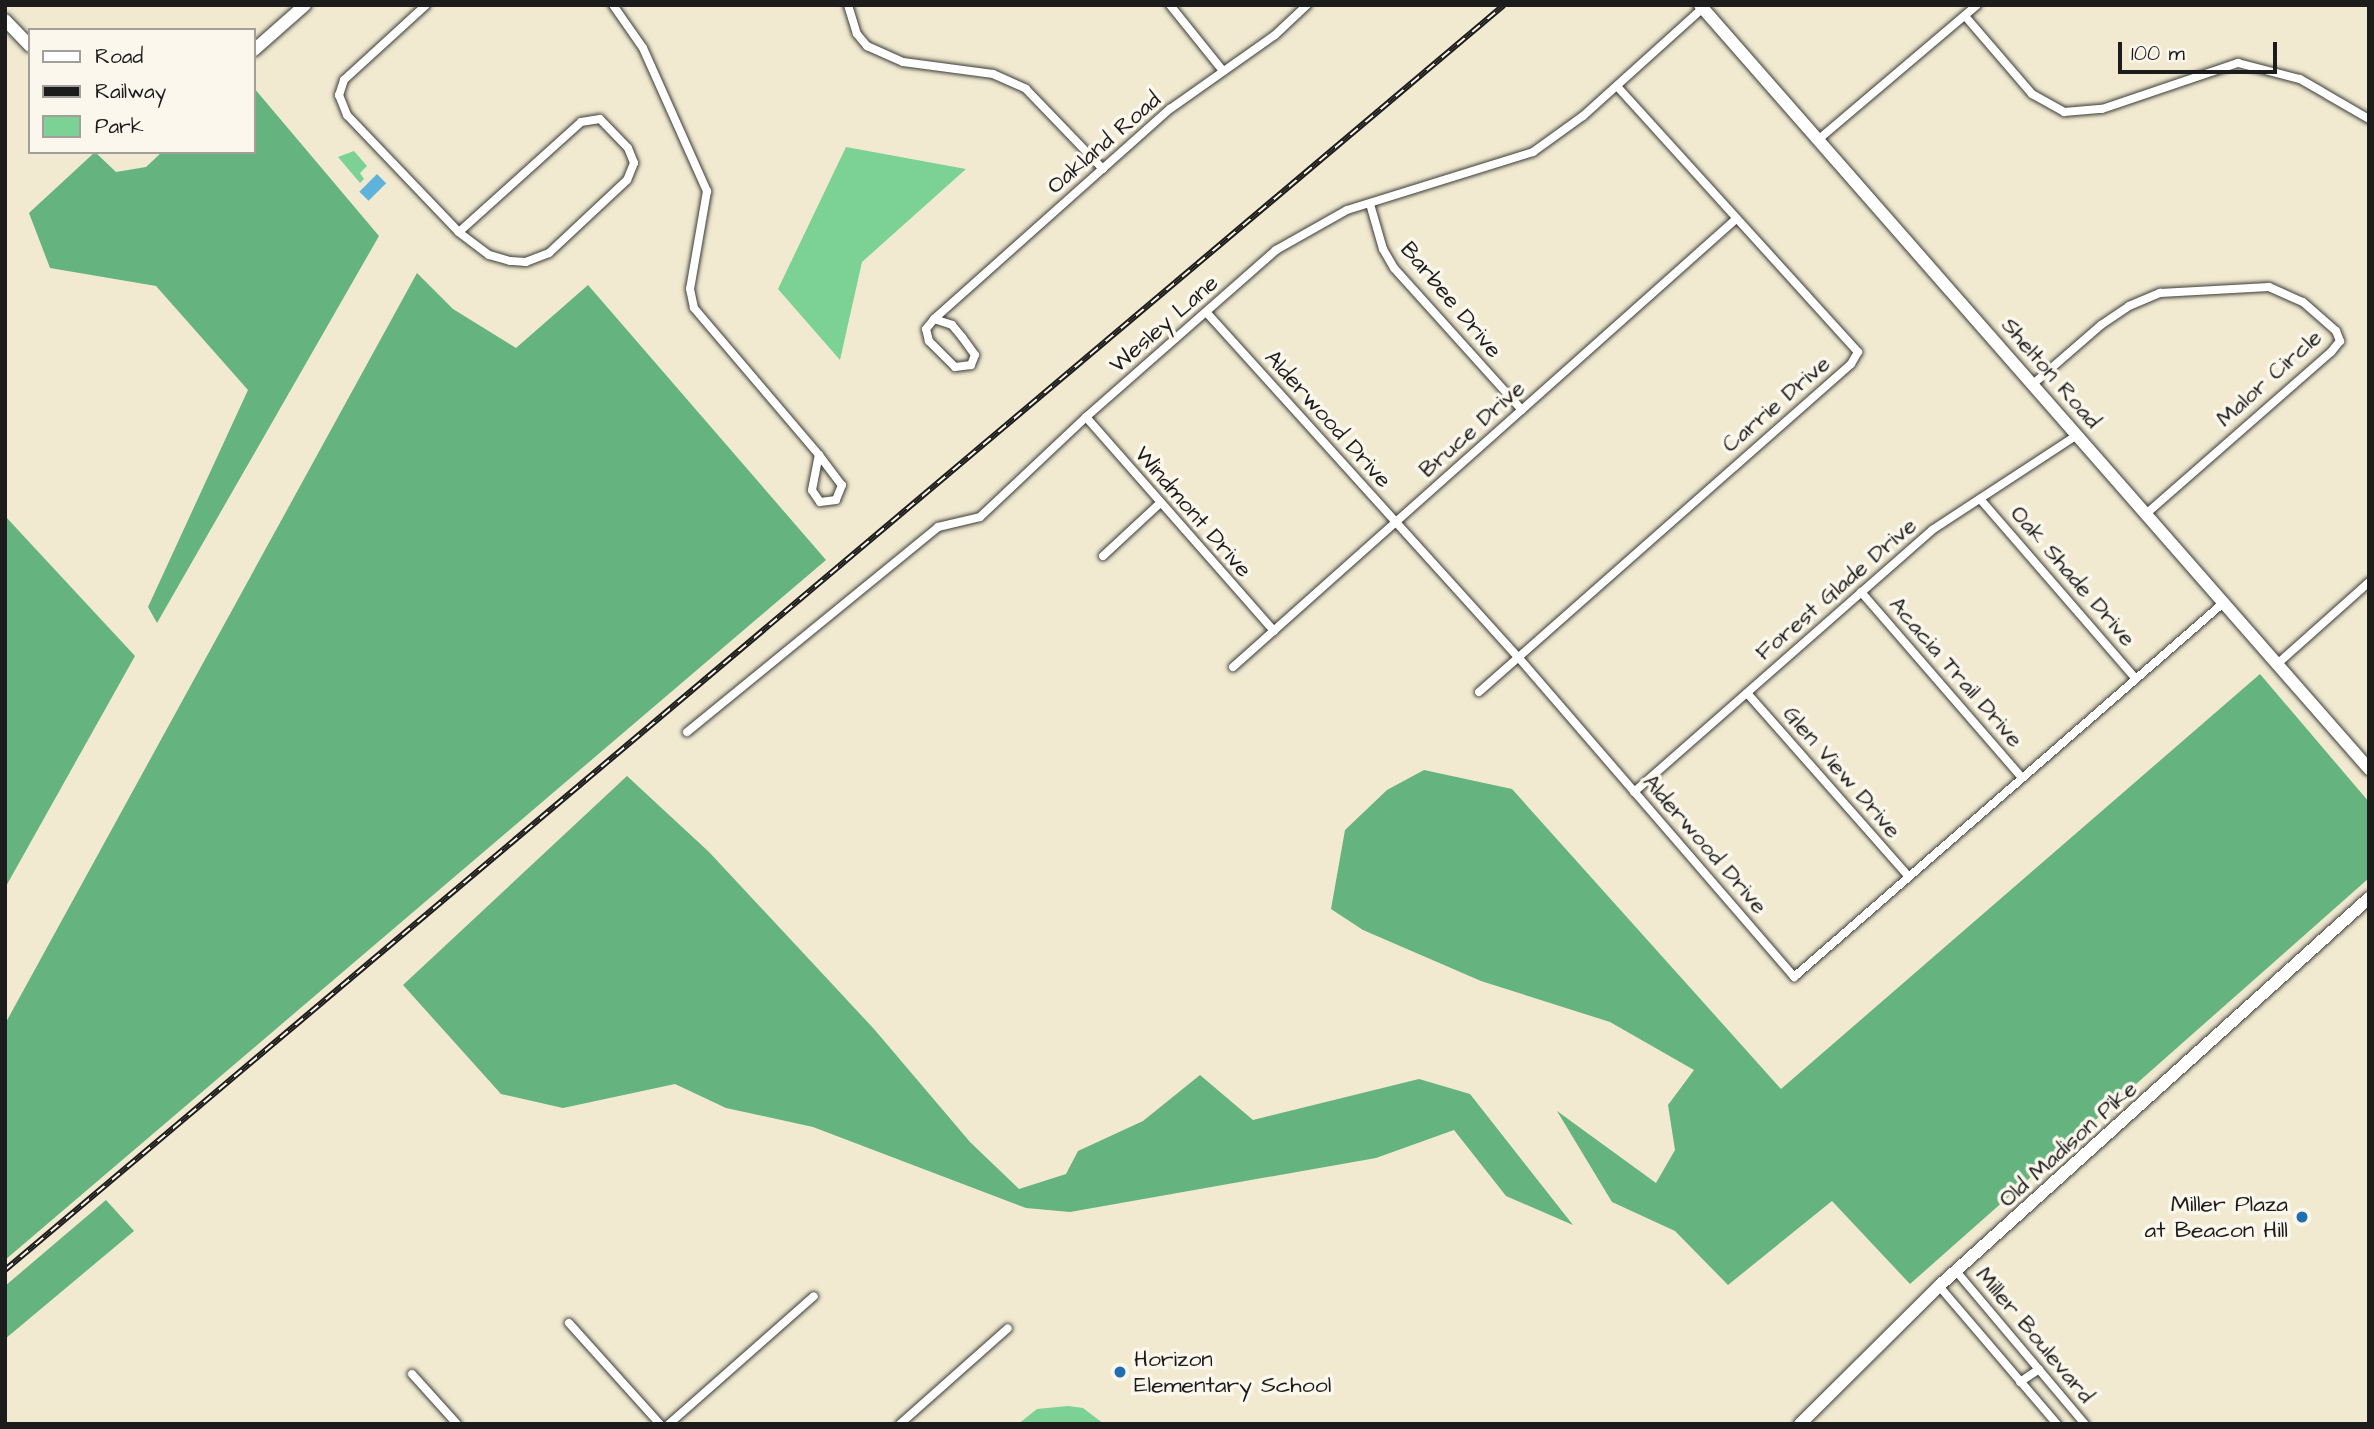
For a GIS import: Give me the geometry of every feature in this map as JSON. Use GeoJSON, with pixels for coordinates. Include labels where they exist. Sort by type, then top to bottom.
{"type":"FeatureCollection","features":[{"type":"Feature","properties":{"kind":"street"},"geometry":{"type":"LineString","coordinates":[[256,48],[305,5]]}},
{"type":"Feature","properties":{"kind":"street"},"geometry":{"type":"LineString","coordinates":[[426,5],[344,80],[339,95],[348,115],[459,232],[489,255],[526,262],[549,253],[627,180],[634,163],[628,148],[600,118],[581,122],[459,232]]}},
{"type":"Feature","properties":{"kind":"street"},"geometry":{"type":"LineString","coordinates":[[613,5],[643,48],[707,191],[690,289],[694,308],[819,455],[842,485],[836,500],[820,502],[812,490],[819,455]]}},
{"type":"Feature","properties":{"kind":"street"},"geometry":{"type":"LineString","coordinates":[[848,5],[856,34],[867,46],[903,62],[993,74],[1026,89],[1103,169]]}},
{"type":"Feature","properties":{"kind":"street"},"geometry":{"type":"LineString","coordinates":[[1170,5],[1223,71]]}},
{"type":"Feature","properties":{"kind":"street","name":"Oakland Road"},"geometry":{"type":"LineString","coordinates":[[934,319],[1170,109],[1275,35],[1307,5]]}},
{"type":"Feature","properties":{"kind":"street"},"geometry":{"type":"LineString","coordinates":[[1819,139],[1977,5]]}},
{"type":"Feature","properties":{"kind":"street","name":"Wesley Lane"},"geometry":{"type":"LineString","coordinates":[[687,732],[938,527],[980,517],[1086,417],[1276,250],[1314,226],[1370,204],[1534,152],[1562,134],[1703,6]]}},
{"type":"Feature","properties":{"kind":"street","name":"Shelton Road"},"geometry":{"type":"LineString","coordinates":[[1703,6],[2222,604],[2369,769]]}},
{"type":"Feature","properties":{"kind":"street"},"geometry":{"type":"LineString","coordinates":[[1965,16],[2032,94],[2064,112],[2102,109],[2238,62],[2300,79],[2369,119]]}},
{"type":"Feature","properties":{"kind":"street"},"geometry":{"type":"LineString","coordinates":[[5,20],[28,44]]}},
{"type":"Feature","properties":{"kind":"street","name":"Carrie Drive"},"geometry":{"type":"LineString","coordinates":[[1479,692],[1851,364],[1858,352],[1617,86]]}},
{"type":"Feature","properties":{"kind":"street","name":"Barbee Drive"},"geometry":{"type":"LineString","coordinates":[[1370,204],[1383,249],[1394,268],[1522,410]]}},
{"type":"Feature","properties":{"kind":"street","name":"Bruce Drive"},"geometry":{"type":"LineString","coordinates":[[1233,667],[1736,219]]}},
{"type":"Feature","properties":{"kind":"street","name":"Malor Circle"},"geometry":{"type":"LineString","coordinates":[[2033,384],[2101,325],[2129,306],[2160,293],[2269,287],[2303,302],[2336,331],[2340,341],[2331,352],[2146,514]]}},
{"type":"Feature","properties":{"kind":"street","name":"Alderwood Drive"},"geometry":{"type":"LineString","coordinates":[[1207,313],[1518,657],[1794,977],[2222,604]]}},
{"type":"Feature","properties":{"kind":"street"},"geometry":{"type":"LineString","coordinates":[[934,319],[952,325],[962,337],[975,355],[971,365],[955,368],[929,341],[926,329],[934,319]]}},
{"type":"Feature","properties":{"kind":"street","name":"Windmont Drive"},"geometry":{"type":"LineString","coordinates":[[1086,417],[1158,505],[1273,631]]}},
{"type":"Feature","properties":{"kind":"street","name":"Forest Glade Drive"},"geometry":{"type":"LineString","coordinates":[[1634,792],[1932,530],[2077,435]]}},
{"type":"Feature","properties":{"kind":"street","name":"Oak Shade Drive"},"geometry":{"type":"LineString","coordinates":[[1980,499],[2136,679]]}},
{"type":"Feature","properties":{"kind":"street"},"geometry":{"type":"LineString","coordinates":[[1103,556],[1158,505]]}},
{"type":"Feature","properties":{"kind":"street"},"geometry":{"type":"LineString","coordinates":[[2276,665],[2369,582]]}},
{"type":"Feature","properties":{"kind":"street","name":"Acacia Trail Drive"},"geometry":{"type":"LineString","coordinates":[[1861,592],[2022,778]]}},
{"type":"Feature","properties":{"kind":"street","name":"Glen View Drive"},"geometry":{"type":"LineString","coordinates":[[1747,693],[1909,877]]}},
{"type":"Feature","properties":{"kind":"street","name":"Old Madison Pike"},"geometry":{"type":"LineString","coordinates":[[1800,1424],[1939,1286],[2369,898]]}},
{"type":"Feature","properties":{"kind":"street","name":"Miller Boulevard"},"geometry":{"type":"LineString","coordinates":[[1956,1271],[2085,1424]]}},
{"type":"Feature","properties":{"kind":"street","name":"Miller Boulevard"},"geometry":{"type":"LineString","coordinates":[[1939,1286],[2057,1424]]}},
{"type":"Feature","properties":{"kind":"street"},"geometry":{"type":"LineString","coordinates":[[670,1424],[814,1296]]}},
{"type":"Feature","properties":{"kind":"street"},"geometry":{"type":"LineString","coordinates":[[569,1323],[660,1424]]}},
{"type":"Feature","properties":{"kind":"street"},"geometry":{"type":"LineString","coordinates":[[900,1424],[1009,1328]]}},
{"type":"Feature","properties":{"kind":"street"},"geometry":{"type":"LineString","coordinates":[[2020,1381],[2039,1369]]}},
{"type":"Feature","properties":{"kind":"street"},"geometry":{"type":"LineString","coordinates":[[412,1374],[457,1424]]}},
{"type":"Feature","properties":{"kind":"green space"},"geometry":{"type":"Polygon","coordinates":[[[256,90],[379,236],[157,623],[148,607],[248,390],[156,286],[50,268],[29,213],[93,154],[97,154],[116,172],[146,167],[160,154],[256,154],[256,90]]]}},
{"type":"Feature","properties":{"kind":"green space"},"geometry":{"type":"Polygon","coordinates":[[[846,147],[966,169],[862,262],[840,360],[778,289],[846,147]]]}},
{"type":"Feature","properties":{"kind":"green space"},"geometry":{"type":"Polygon","coordinates":[[[354,151],[367,166],[360,173],[364,179],[360,183],[338,157],[354,151]]]}},
{"type":"Feature","properties":{"kind":"green space"},"geometry":{"type":"Polygon","coordinates":[[[417,273],[453,309],[516,348],[588,285],[826,560],[5,1260],[5,1024],[417,273]]]}},
{"type":"Feature","properties":{"kind":"green space"},"geometry":{"type":"Polygon","coordinates":[[[5,516],[135,656],[5,888],[5,516]]]}},
{"type":"Feature","properties":{"kind":"green space"},"geometry":{"type":"Polygon","coordinates":[[[2260,674],[2369,802],[2369,878],[1910,1284],[1832,1201],[1728,1285],[1675,1231],[1612,1202],[1557,1111],[1656,1183],[1675,1150],[1668,1105],[1694,1070],[1610,1022],[1481,981],[1363,930],[1331,909],[1345,830],[1387,790],[1424,770],[1512,789],[1781,1089],[2260,674]]]}},
{"type":"Feature","properties":{"kind":"green space"},"geometry":{"type":"Polygon","coordinates":[[[627,776],[709,852],[874,1029],[970,1142],[1019,1189],[1066,1174],[1078,1151],[1143,1121],[1200,1075],[1253,1120],[1419,1079],[1470,1094],[1573,1225],[1506,1196],[1454,1130],[1376,1158],[1070,1212],[1026,1208],[813,1127],[726,1108],[675,1084],[563,1108],[501,1094],[403,985],[627,776]]]}},
{"type":"Feature","properties":{"kind":"green space"},"geometry":{"type":"Polygon","coordinates":[[[106,1200],[134,1231],[5,1339],[5,1286],[106,1200]]]}},
{"type":"Feature","properties":{"kind":"green space"},"geometry":{"type":"Polygon","coordinates":[[[1068,1406],[1083,1408],[1104,1424],[1018,1424],[1037,1409],[1068,1406]]]}},
{"type":"Feature","properties":{"kind":"water"},"geometry":{"type":"Polygon","coordinates":[[[377,174],[386,183],[369,201],[359,192],[377,174]]]}},
{"type":"Feature","properties":{"kind":"railway"},"geometry":{"type":"LineString","coordinates":[[5,1270],[1504,5]]}},
{"type":"Feature","properties":{"kind":"place","name":"Miller Plaza at Beacon Hill"},"geometry":{"type":"Point","coordinates":[2302,1217]}},
{"type":"Feature","properties":{"kind":"place","name":"Horizon Elementary School"},"geometry":{"type":"Point","coordinates":[1120,1372]}}]}
